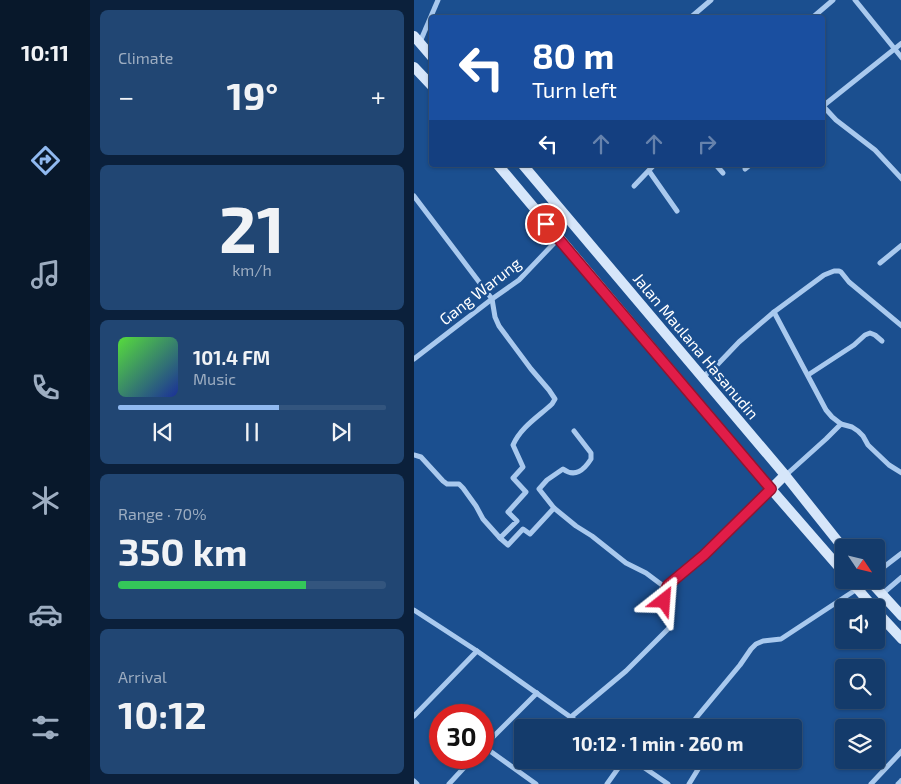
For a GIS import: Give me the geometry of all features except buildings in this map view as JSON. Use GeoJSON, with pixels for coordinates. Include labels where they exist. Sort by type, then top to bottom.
{"type":"FeatureCollection","features":[{"type":"Feature","properties":{"kind":"street"},"geometry":{"type":"LineString","coordinates":[[431,15],[438,0]]}},
{"type":"Feature","properties":{"kind":"street"},"geometry":{"type":"LineString","coordinates":[[694,15],[711,0]]}},
{"type":"Feature","properties":{"kind":"street"},"geometry":{"type":"LineString","coordinates":[[816,15],[833,0]]}},
{"type":"Feature","properties":{"kind":"street"},"geometry":{"type":"LineString","coordinates":[[855,0],[901,58]]}},
{"type":"Feature","properties":{"kind":"street"},"geometry":{"type":"LineString","coordinates":[[429,20],[418,40],[429,53]]}},
{"type":"Feature","properties":{"kind":"street"},"geometry":{"type":"LineString","coordinates":[[825,104],[901,42]]}},
{"type":"Feature","properties":{"kind":"street"},"geometry":{"type":"LineString","coordinates":[[414,66],[429,83]]}},
{"type":"Feature","properties":{"kind":"street"},"geometry":{"type":"LineString","coordinates":[[825,108],[836,120],[875,150],[901,179]]}},
{"type":"Feature","properties":{"kind":"street"},"geometry":{"type":"LineString","coordinates":[[500,167],[835,563]]}},
{"type":"Feature","properties":{"kind":"street","name":"Jalan Maulana Hasanudin"},"geometry":{"type":"LineString","coordinates":[[527,167],[704,376],[836,539]]}},
{"type":"Feature","properties":{"kind":"street"},"geometry":{"type":"LineString","coordinates":[[634,186],[652,167]]}},
{"type":"Feature","properties":{"kind":"street"},"geometry":{"type":"LineString","coordinates":[[718,167],[723,173]]}},
{"type":"Feature","properties":{"kind":"street"},"geometry":{"type":"LineString","coordinates":[[649,171],[677,210]]}},
{"type":"Feature","properties":{"kind":"street"},"geometry":{"type":"LineString","coordinates":[[414,196],[492,299],[495,317],[500,326],[555,400],[520,432],[513,445],[523,467],[513,478],[526,492],[508,512],[517,520],[500,538]]}},
{"type":"Feature","properties":{"kind":"street","name":"Gang Warung"},"geometry":{"type":"LineString","coordinates":[[414,359],[518,280],[559,238]]}},
{"type":"Feature","properties":{"kind":"street"},"geometry":{"type":"LineString","coordinates":[[880,262],[901,246]]}},
{"type":"Feature","properties":{"kind":"street"},"geometry":{"type":"LineString","coordinates":[[704,376],[738,342],[774,312],[824,275],[834,271],[839,270],[849,282],[901,326]]}},
{"type":"Feature","properties":{"kind":"street"},"geometry":{"type":"LineString","coordinates":[[774,312],[826,410],[841,424],[852,427],[863,436],[868,445],[889,465],[901,473]]}},
{"type":"Feature","properties":{"kind":"street"},"geometry":{"type":"LineString","coordinates":[[808,375],[865,335],[870,333],[882,341]]}},
{"type":"Feature","properties":{"kind":"street"},"geometry":{"type":"LineString","coordinates":[[571,717],[626,671],[669,628],[670,621],[664,601],[664,593],[668,585],[704,555],[785,475],[841,424]]}},
{"type":"Feature","properties":{"kind":"street"},"geometry":{"type":"LineString","coordinates":[[574,431],[591,453],[591,459],[576,473],[569,473],[563,468],[547,480],[539,489],[554,508],[576,526],[626,563],[646,573],[666,588]]}},
{"type":"Feature","properties":{"kind":"street"},"geometry":{"type":"LineString","coordinates":[[414,455],[421,457],[447,484],[459,484],[476,506],[483,519],[508,545],[523,529],[530,534],[554,508]]}},
{"type":"Feature","properties":{"kind":"street"},"geometry":{"type":"LineString","coordinates":[[885,566],[901,554]]}},
{"type":"Feature","properties":{"kind":"street"},"geometry":{"type":"LineString","coordinates":[[884,592],[901,577]]}},
{"type":"Feature","properties":{"kind":"street"},"geometry":{"type":"LineString","coordinates":[[695,719],[756,644],[781,638],[857,589],[866,599]]}},
{"type":"Feature","properties":{"kind":"street"},"geometry":{"type":"LineString","coordinates":[[880,589],[901,616]]}},
{"type":"Feature","properties":{"kind":"street"},"geometry":{"type":"LineString","coordinates":[[414,610],[477,651],[574,719]]}},
{"type":"Feature","properties":{"kind":"street"},"geometry":{"type":"LineString","coordinates":[[885,621],[901,640]]}},
{"type":"Feature","properties":{"kind":"street"},"geometry":{"type":"LineString","coordinates":[[414,716],[477,651]]}},
{"type":"Feature","properties":{"kind":"street"},"geometry":{"type":"LineString","coordinates":[[494,736],[537,693]]}},
{"type":"Feature","properties":{"kind":"street"},"geometry":{"type":"LineString","coordinates":[[872,784],[901,751]]}},
{"type":"Feature","properties":{"kind":"street"},"geometry":{"type":"LineString","coordinates":[[494,755],[536,784]]}},
{"type":"Feature","properties":{"kind":"street"},"geometry":{"type":"LineString","coordinates":[[449,784],[463,769]]}},
{"type":"Feature","properties":{"kind":"street"},"geometry":{"type":"LineString","coordinates":[[607,784],[618,769]]}},
{"type":"Feature","properties":{"kind":"street"},"geometry":{"type":"LineString","coordinates":[[646,769],[668,784]]}},
{"type":"Feature","properties":{"kind":"street"},"geometry":{"type":"LineString","coordinates":[[689,784],[698,769]]}},
{"type":"Feature","properties":{"kind":"street"},"geometry":{"type":"LineString","coordinates":[[898,784],[901,780]]}},
{"type":"Feature","properties":{"kind":"street"},"geometry":{"type":"LineString","coordinates":[[414,781],[417,784]]}},
{"type":"Feature","properties":{"kind":"route"},"geometry":{"type":"LineString","coordinates":[[546,224],[771,489],[704,555],[668,585],[664,593],[664,601]]}}]}
